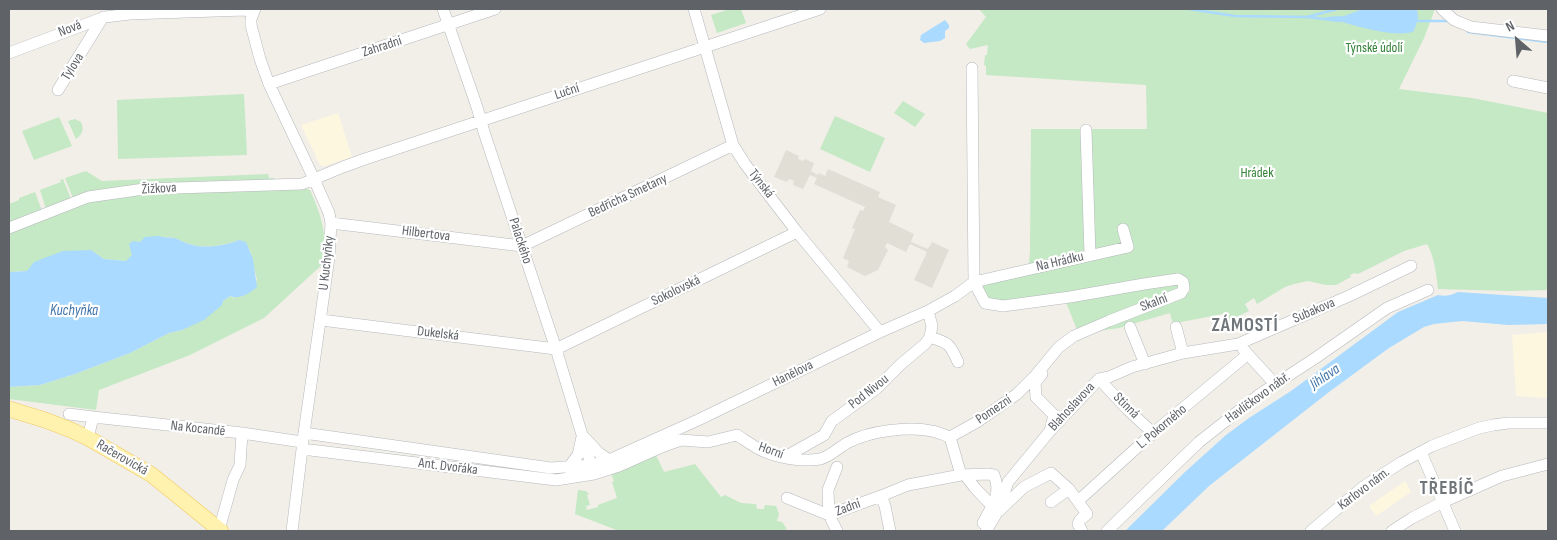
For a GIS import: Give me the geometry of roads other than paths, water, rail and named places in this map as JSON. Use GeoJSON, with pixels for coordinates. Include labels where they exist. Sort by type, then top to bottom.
{"type":"FeatureCollection","features":[{"type":"Feature","properties":{"kind":"main road","name":"Račerovická"},"geometry":{"type":"LineString","coordinates":[[9,409],[45,420],[88,438],[152,475],[220,531]]}},
{"type":"Feature","properties":{"kind":"street","name":"Palackého"},"geometry":{"type":"LineString","coordinates":[[443,9],[556,349],[593,470]]}},
{"type":"Feature","properties":{"kind":"street","name":"Zahradní"},"geometry":{"type":"LineString","coordinates":[[269,84],[495,9]]}},
{"type":"Feature","properties":{"kind":"street","name":"Týnská"},"geometry":{"type":"LineString","coordinates":[[694,9],[734,146],[745,164],[797,232],[880,332]]}},
{"type":"Feature","properties":{"kind":"street","name":"Luční"},"geometry":{"type":"LineString","coordinates":[[314,179],[358,162],[818,9]]}},
{"type":"Feature","properties":{"kind":"street"},"geometry":{"type":"LineString","coordinates":[[1442,9],[1454,20],[1471,27],[1548,36]]}},
{"type":"Feature","properties":{"kind":"street","name":"Nová"},"geometry":{"type":"LineString","coordinates":[[9,53],[103,18],[114,12],[253,10]]}},
{"type":"Feature","properties":{"kind":"street","name":"U Kuchyňky"},"geometry":{"type":"LineString","coordinates":[[253,10],[252,25],[258,52],[269,84],[314,179],[329,213],[331,223],[330,258],[302,441],[292,531]]}},
{"type":"Feature","properties":{"kind":"street","name":"Tylova"},"geometry":{"type":"LineString","coordinates":[[58,90],[103,18]]}},
{"type":"Feature","properties":{"kind":"street"},"geometry":{"type":"LineString","coordinates":[[972,68],[974,282]]}},
{"type":"Feature","properties":{"kind":"street"},"geometry":{"type":"LineString","coordinates":[[1513,81],[1548,88]]}},
{"type":"Feature","properties":{"kind":"street"},"geometry":{"type":"LineString","coordinates":[[1086,130],[1090,255]]}},
{"type":"Feature","properties":{"kind":"street","name":"Bedřicha Smetany"},"geometry":{"type":"LineString","coordinates":[[522,246],[734,146]]}},
{"type":"Feature","properties":{"kind":"street","name":"Žižkova"},"geometry":{"type":"LineString","coordinates":[[9,228],[88,197],[144,189],[290,186],[314,179]]}},
{"type":"Feature","properties":{"kind":"street","name":"Hilbertova"},"geometry":{"type":"LineString","coordinates":[[331,223],[522,246]]}},
{"type":"Feature","properties":{"kind":"street","name":"Na Hrádku"},"geometry":{"type":"LineString","coordinates":[[974,282],[1128,247],[1123,229]]}},
{"type":"Feature","properties":{"kind":"street","name":"Sokolovská"},"geometry":{"type":"LineString","coordinates":[[556,349],[797,232]]}},
{"type":"Feature","properties":{"kind":"street","name":"Subakova"},"geometry":{"type":"LineString","coordinates":[[1238,344],[1349,296],[1410,266]]}},
{"type":"Feature","properties":{"kind":"street","name":"Skalní"},"geometry":{"type":"LineString","coordinates":[[974,282],[985,303],[1003,306],[1178,279],[1183,282],[1184,288],[1181,293],[1074,336],[1059,347]]}},
{"type":"Feature","properties":{"kind":"street","name":"Hanělova"},"geometry":{"type":"LineString","coordinates":[[593,470],[608,460],[698,420],[880,332],[928,311],[956,296],[974,282]]}},
{"type":"Feature","properties":{"kind":"street","name":"Havlíčkovo nábř."},"geometry":{"type":"LineString","coordinates":[[1107,531],[1199,442],[1275,384],[1387,308],[1428,290]]}},
{"type":"Feature","properties":{"kind":"street"},"geometry":{"type":"LineString","coordinates":[[928,311],[932,326],[930,337],[951,346],[958,362]]}},
{"type":"Feature","properties":{"kind":"street","name":"Dukelská"},"geometry":{"type":"LineString","coordinates":[[320,320],[556,349]]}},
{"type":"Feature","properties":{"kind":"street"},"geometry":{"type":"LineString","coordinates":[[1130,327],[1145,364]]}},
{"type":"Feature","properties":{"kind":"street"},"geometry":{"type":"LineString","coordinates":[[1176,327],[1182,353]]}},
{"type":"Feature","properties":{"kind":"street","name":"Pod Nivou"},"geometry":{"type":"LineString","coordinates":[[785,458],[824,435],[832,421],[876,389],[901,364],[925,344],[930,337]]}},
{"type":"Feature","properties":{"kind":"street"},"geometry":{"type":"LineString","coordinates":[[1238,344],[1275,384]]}},
{"type":"Feature","properties":{"kind":"street","name":"Blahoslavova"},"geometry":{"type":"LineString","coordinates":[[986,531],[1008,482],[1050,430],[1100,379],[1132,367],[1182,353],[1238,344]]}},
{"type":"Feature","properties":{"kind":"street"},"geometry":{"type":"LineString","coordinates":[[1050,430],[1054,415],[1036,397],[1035,383],[1061,353],[1059,347]]}},
{"type":"Feature","properties":{"kind":"street","name":"Pomezní"},"geometry":{"type":"LineString","coordinates":[[950,437],[977,422],[1017,394],[1059,347]]}},
{"type":"Feature","properties":{"kind":"street","name":"L. Pokorného"},"geometry":{"type":"LineString","coordinates":[[1078,501],[1153,433],[1247,354]]}},
{"type":"Feature","properties":{"kind":"street","name":"Stinná"},"geometry":{"type":"LineString","coordinates":[[1100,379],[1127,409],[1153,433]]}},
{"type":"Feature","properties":{"kind":"street","name":"Na Kocandě"},"geometry":{"type":"LineString","coordinates":[[69,414],[302,441]]}},
{"type":"Feature","properties":{"kind":"street"},"geometry":{"type":"LineString","coordinates":[[88,438],[93,417]]}},
{"type":"Feature","properties":{"kind":"street","name":"Karlovo nám."},"geometry":{"type":"LineString","coordinates":[[1311,531],[1363,487],[1421,452],[1479,428],[1508,423],[1548,423]]}},
{"type":"Feature","properties":{"kind":"street","name":"Horní"},"geometry":{"type":"LineString","coordinates":[[593,470],[619,466],[681,440],[708,442],[737,435],[764,451],[785,458],[807,460],[822,459],[859,437],[884,431],[912,429],[932,431],[950,437]]}},
{"type":"Feature","properties":{"kind":"street"},"geometry":{"type":"LineString","coordinates":[[220,531],[233,480],[240,465],[242,433]]}},
{"type":"Feature","properties":{"kind":"street"},"geometry":{"type":"LineString","coordinates":[[582,435],[608,460]]}},
{"type":"Feature","properties":{"kind":"street"},"geometry":{"type":"LineString","coordinates":[[568,468],[578,455],[582,435]]}},
{"type":"Feature","properties":{"kind":"street"},"geometry":{"type":"LineString","coordinates":[[950,437],[963,475],[995,508],[1024,487],[1051,473],[1069,489],[1087,514],[1078,524],[1082,531]]}},
{"type":"Feature","properties":{"kind":"street","name":"Ant. Dvořáka"},"geometry":{"type":"LineString","coordinates":[[302,441],[551,468],[593,470]]}},
{"type":"Feature","properties":{"kind":"street","name":"Ant. Dvořáka"},"geometry":{"type":"LineString","coordinates":[[302,441],[556,480],[579,478],[593,470]]}},
{"type":"Feature","properties":{"kind":"street"},"geometry":{"type":"LineString","coordinates":[[1421,452],[1455,531]]}},
{"type":"Feature","properties":{"kind":"street"},"geometry":{"type":"LineString","coordinates":[[1392,531],[1443,502],[1502,476],[1548,464]]}},
{"type":"Feature","properties":{"kind":"street"},"geometry":{"type":"LineString","coordinates":[[837,467],[828,490],[829,515],[837,531]]}},
{"type":"Feature","properties":{"kind":"street","name":"Zadní"},"geometry":{"type":"LineString","coordinates":[[787,498],[829,515],[908,484],[963,475],[988,474],[994,475],[998,486],[995,508]]}},
{"type":"Feature","properties":{"kind":"street"},"geometry":{"type":"LineString","coordinates":[[1051,502],[1069,489]]}},
{"type":"Feature","properties":{"kind":"street"},"geometry":{"type":"LineString","coordinates":[[881,496],[890,531]]}},
{"type":"Feature","properties":{"kind":"street","name":"Blahoslavova"},"geometry":{"type":"LineString","coordinates":[[980,531],[995,508]]}},
{"type":"Feature","properties":{"kind":"water"},"geometry":{"type":"Polygon","coordinates":[[[1363,9],[1417,9],[1418,18],[1414,31],[1395,33],[1383,32],[1324,17],[1344,16],[1363,9]]]}},
{"type":"Feature","properties":{"kind":"water"},"geometry":{"type":"Polygon","coordinates":[[[945,20],[949,28],[945,31],[945,38],[940,41],[924,43],[920,40],[921,35],[945,20]]]}},
{"type":"Feature","properties":{"kind":"water","name":"Kuchyňka"},"geometry":{"type":"Polygon","coordinates":[[[145,237],[174,238],[195,246],[207,247],[239,240],[246,242],[253,259],[257,287],[244,295],[230,296],[204,320],[182,330],[169,333],[130,353],[40,385],[9,387],[9,271],[27,271],[34,262],[63,251],[91,250],[104,259],[126,261],[132,255],[129,244],[133,241],[140,242],[145,237]]]}},
{"type":"Feature","properties":{"kind":"water","name":"Jihlava"},"geometry":{"type":"Polygon","coordinates":[[[1458,292],[1548,298],[1548,324],[1508,325],[1462,321],[1424,327],[1389,348],[1329,392],[1209,486],[1162,531],[1125,531],[1185,472],[1226,435],[1249,418],[1291,391],[1398,312],[1438,295],[1444,296],[1458,292]]]}},
{"type":"Feature","properties":{"kind":"waterway"},"geometry":{"type":"LineString","coordinates":[[1189,9],[1235,16],[1307,17],[1337,9]]}},
{"type":"Feature","properties":{"kind":"waterway"},"geometry":{"type":"LineString","coordinates":[[1308,17],[1340,21]]}},
{"type":"Feature","properties":{"kind":"waterway"},"geometry":{"type":"LineString","coordinates":[[1416,21],[1448,21]]}},
{"type":"Feature","properties":{"kind":"waterway"},"geometry":{"type":"LineString","coordinates":[[1468,32],[1548,42]]}},
{"type":"Feature","properties":{"kind":"district","name":"ZÁMOSTÍ"},"geometry":{"type":"Point","coordinates":[1245,326]}},
{"type":"Feature","properties":{"kind":"district","name":"TŘEBÍČ"},"geometry":{"type":"Point","coordinates":[1447,489]}},
{"type":"Feature","properties":{"kind":"park label","name":"Týnské údolí"},"geometry":{"type":"Point","coordinates":[1374,48]}},
{"type":"Feature","properties":{"kind":"park label","name":"Hrádek"},"geometry":{"type":"Point","coordinates":[1257,173]}}]}
